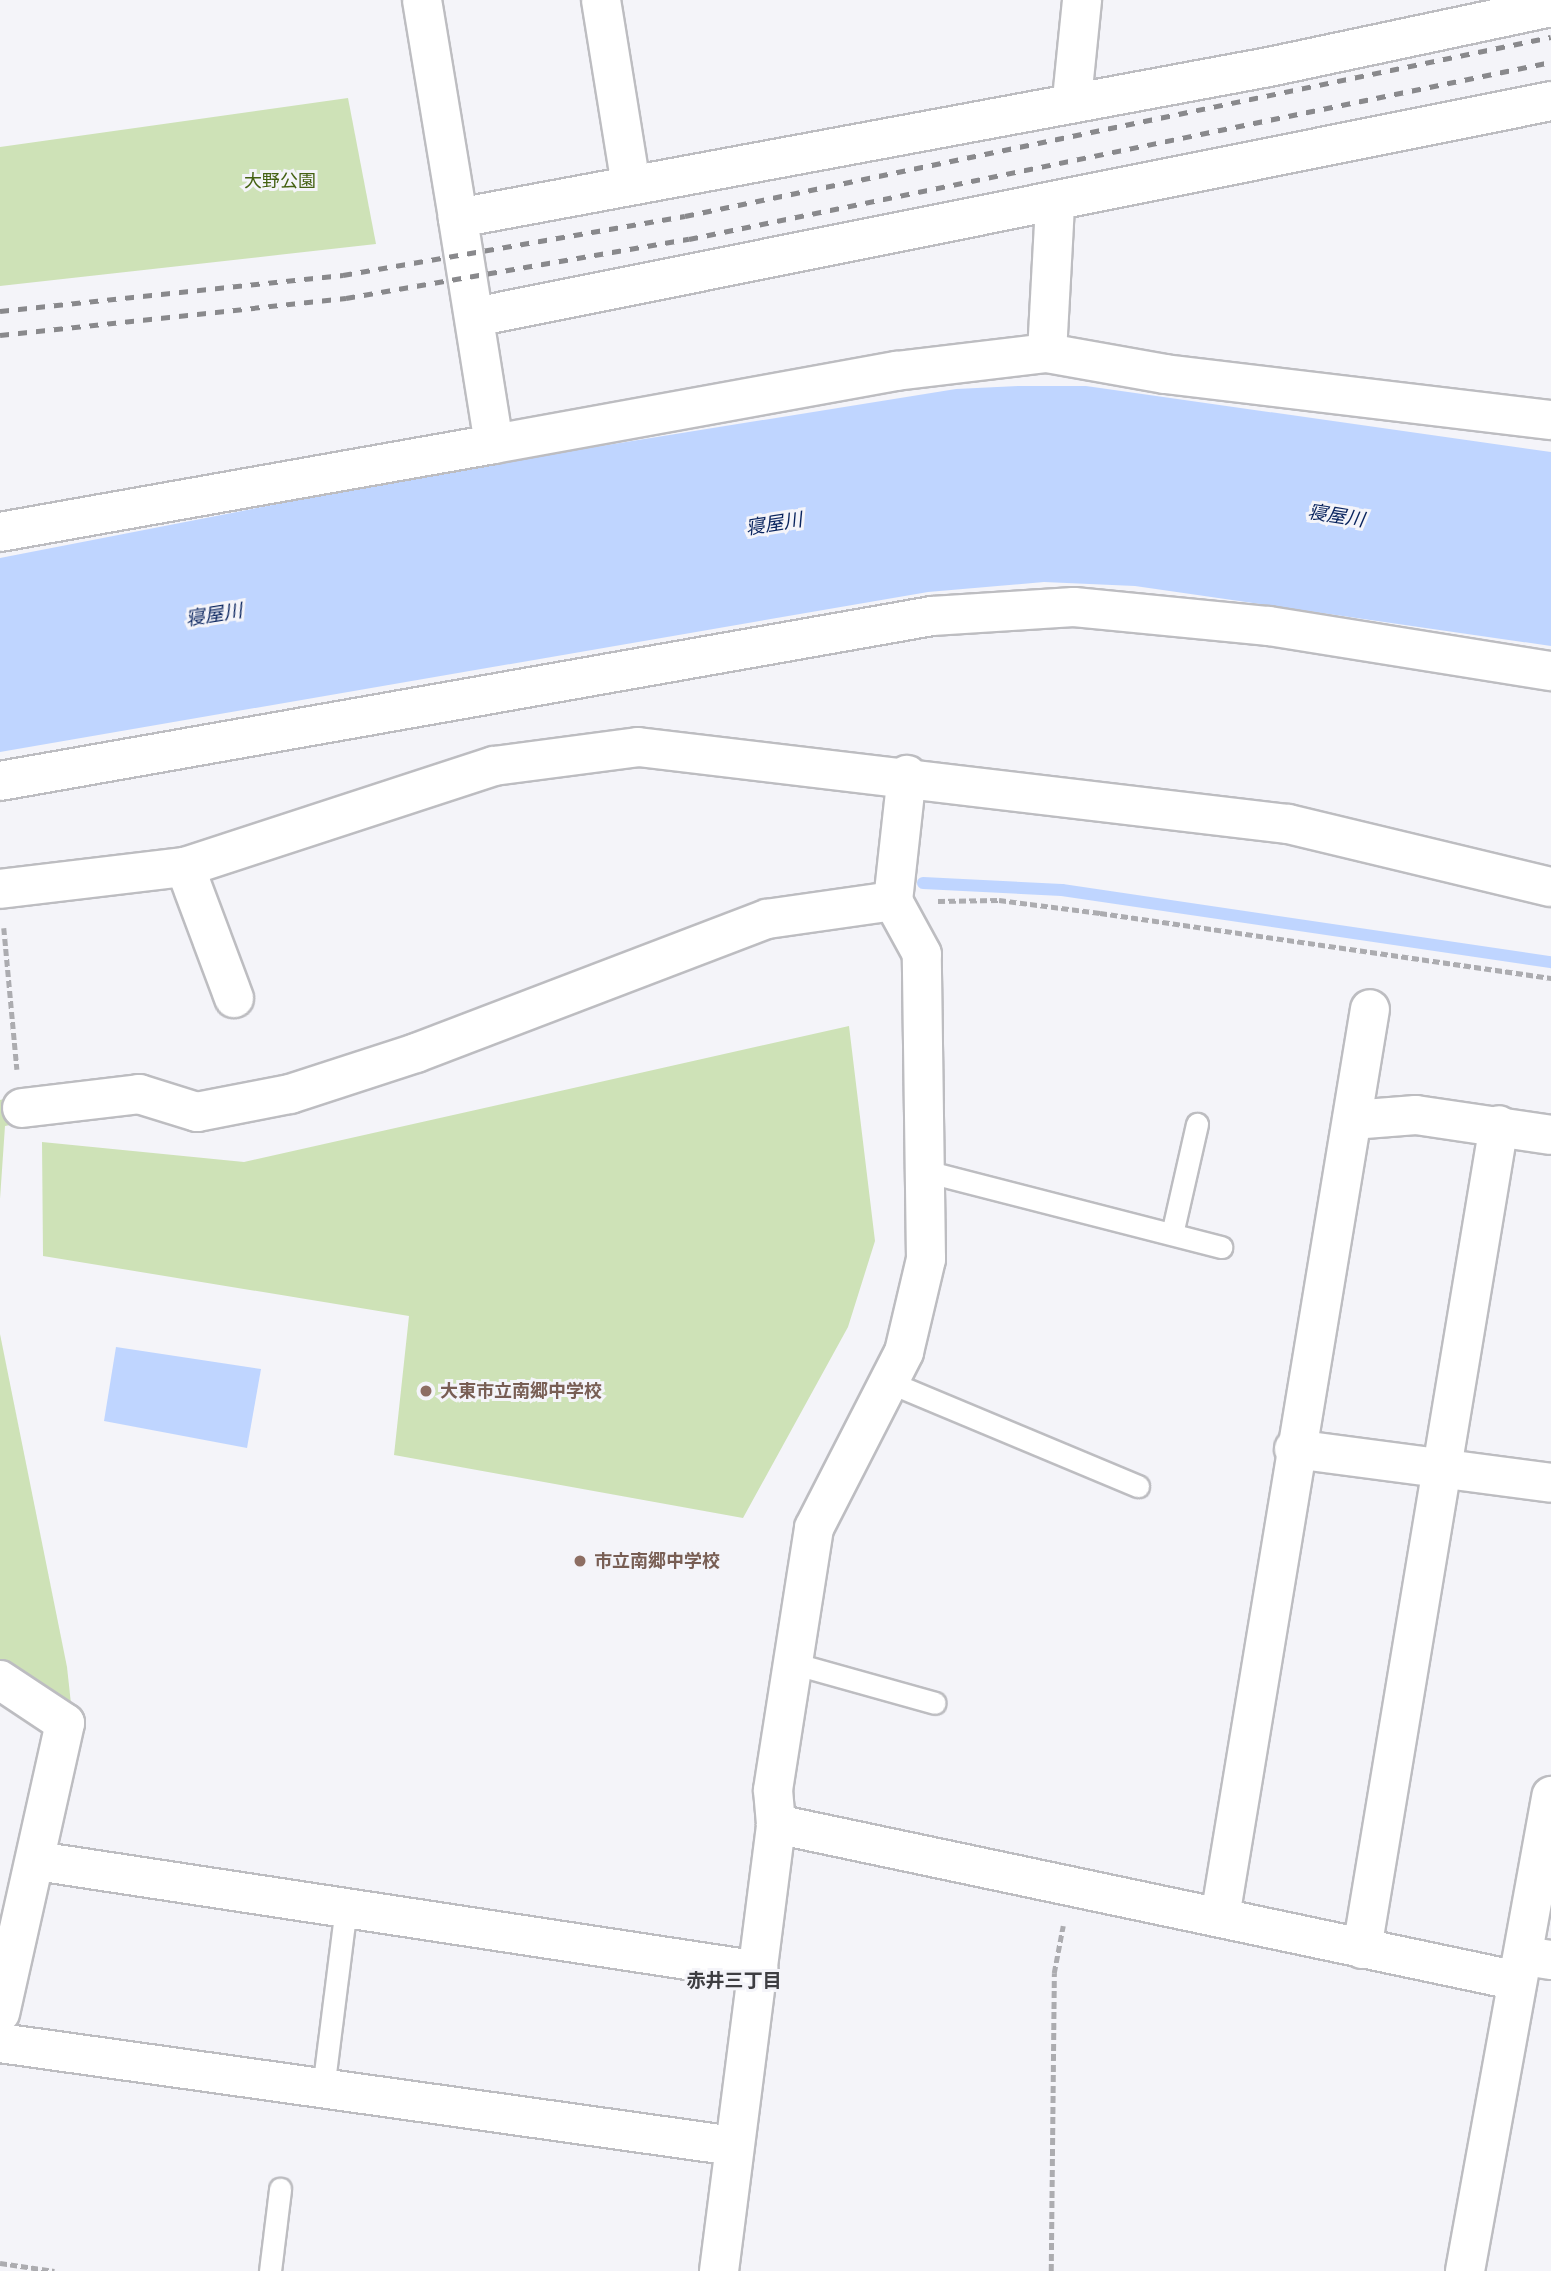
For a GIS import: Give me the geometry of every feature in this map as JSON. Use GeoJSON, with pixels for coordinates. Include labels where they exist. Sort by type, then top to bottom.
{"type":"FeatureCollection","features":[{"type":"Feature","properties":{"kind":"street"},"geometry":{"type":"LineString","coordinates":[[422,0],[494,444]]}},
{"type":"Feature","properties":{"kind":"street"},"geometry":{"type":"LineString","coordinates":[[601,0],[631,185]]}},
{"type":"Feature","properties":{"kind":"street"},"geometry":{"type":"LineString","coordinates":[[1072,99],[1082,0]]}},
{"type":"Feature","properties":{"kind":"street"},"geometry":{"type":"LineString","coordinates":[[458,218],[1072,99],[1269,67],[1551,7]]}},
{"type":"Feature","properties":{"kind":"street"},"geometry":{"type":"LineString","coordinates":[[475,317],[1055,204],[1551,101]]}},
{"type":"Feature","properties":{"kind":"street"},"geometry":{"type":"LineString","coordinates":[[1047,353],[1055,204]]}},
{"type":"Feature","properties":{"kind":"street"},"geometry":{"type":"LineString","coordinates":[[0,532],[896,371],[1047,353],[1165,374],[1551,420]]}},
{"type":"Feature","properties":{"kind":"street"},"geometry":{"type":"LineString","coordinates":[[0,781],[932,616],[1074,607],[1269,626],[1551,671]]}},
{"type":"Feature","properties":{"kind":"street"},"geometry":{"type":"LineString","coordinates":[[0,889],[186,867],[494,766],[638,747],[908,775],[1288,824],[1551,887]]}},
{"type":"Feature","properties":{"kind":"street"},"geometry":{"type":"LineString","coordinates":[[719,2271],[776,1824],[773,1790],[814,1528],[904,1352],[926,1259],[922,954],[894,898],[908,775]]}},
{"type":"Feature","properties":{"kind":"street"},"geometry":{"type":"LineString","coordinates":[[186,867],[234,998]]}},
{"type":"Feature","properties":{"kind":"street"},"geometry":{"type":"LineString","coordinates":[[22,1108],[139,1094],[197,1112],[290,1094],[415,1054],[767,919],[894,898]]}},
{"type":"Feature","properties":{"kind":"street"},"geometry":{"type":"LineString","coordinates":[[1220,1917],[1294,1449],[1370,1009]]}},
{"type":"Feature","properties":{"kind":"street"},"geometry":{"type":"LineString","coordinates":[[1352,1120],[1416,1115],[1499,1125],[1551,1135]]}},
{"type":"Feature","properties":{"kind":"street"},"geometry":{"type":"LineString","coordinates":[[1362,1949],[1499,1125]]}},
{"type":"Feature","properties":{"kind":"street"},"geometry":{"type":"LineString","coordinates":[[1294,1449],[1551,1483]]}},
{"type":"Feature","properties":{"kind":"street"},"geometry":{"type":"LineString","coordinates":[[0,1680],[65,1723],[37,1861],[0,2013]]}},
{"type":"Feature","properties":{"kind":"street"},"geometry":{"type":"LineString","coordinates":[[1465,2271],[1530,1965],[1551,1796]]}},
{"type":"Feature","properties":{"kind":"street"},"geometry":{"type":"LineString","coordinates":[[776,1824],[1362,1949],[1530,1965]]}},
{"type":"Feature","properties":{"kind":"street"},"geometry":{"type":"LineString","coordinates":[[37,1861],[759,1970]]}},
{"type":"Feature","properties":{"kind":"street"},"geometry":{"type":"LineString","coordinates":[[0,2043],[734,2146]]}},
{"type":"Feature","properties":{"kind":"lane"},"geometry":{"type":"LineString","coordinates":[[1172,1234],[1196,1124]]}},
{"type":"Feature","properties":{"kind":"lane"},"geometry":{"type":"LineString","coordinates":[[925,1171],[1221,1247]]}},
{"type":"Feature","properties":{"kind":"lane"},"geometry":{"type":"LineString","coordinates":[[889,1382],[1138,1486]]}},
{"type":"Feature","properties":{"kind":"lane"},"geometry":{"type":"LineString","coordinates":[[792,1663],[935,1703]]}},
{"type":"Feature","properties":{"kind":"lane"},"geometry":{"type":"LineString","coordinates":[[323,2089],[346,1908]]}},
{"type":"Feature","properties":{"kind":"lane"},"geometry":{"type":"LineString","coordinates":[[270,2271],[280,2189]]}},
{"type":"Feature","properties":{"kind":"path"},"geometry":{"type":"LineString","coordinates":[[0,889],[22,1108]]}},
{"type":"Feature","properties":{"kind":"path"},"geometry":{"type":"LineString","coordinates":[[894,898],[1088,911],[1551,978]]}},
{"type":"Feature","properties":{"kind":"path"},"geometry":{"type":"LineString","coordinates":[[1051,2271],[1054,1973],[1070,1887]]}},
{"type":"Feature","properties":{"kind":"path"},"geometry":{"type":"LineString","coordinates":[[0,2263],[54,2271]]}},
{"type":"Feature","properties":{"kind":"green space","name":"大野公園"},"geometry":{"type":"Polygon","coordinates":[[[348,98],[376,244],[0,286],[0,147],[348,98]]]}},
{"type":"Feature","properties":{"kind":"green space"},"geometry":{"type":"Polygon","coordinates":[[[849,1026],[875,1241],[848,1327],[743,1518],[394,1455],[409,1316],[43,1256],[42,1142],[244,1162],[849,1026]]]}},
{"type":"Feature","properties":{"kind":"green space"},"geometry":{"type":"Polygon","coordinates":[[[11,1097],[15,1124],[5,1126],[0,1199],[0,1100],[11,1097]]]}},
{"type":"Feature","properties":{"kind":"green space"},"geometry":{"type":"Polygon","coordinates":[[[0,1334],[67,1667],[72,1713],[0,1669],[0,1334]]]}},
{"type":"Feature","properties":{"kind":"water","name":"寝屋川"},"geometry":{"type":"Polygon","coordinates":[[[1086,386],[1551,452],[1551,646],[1135,586],[1044,582],[928,592],[0,752],[0,558],[452,470],[956,389],[1086,386]]]}},
{"type":"Feature","properties":{"kind":"water"},"geometry":{"type":"Polygon","coordinates":[[[116,1347],[261,1369],[247,1448],[104,1421],[116,1347]]]}},
{"type":"Feature","properties":{"kind":"waterway"},"geometry":{"type":"LineString","coordinates":[[923,883],[1062,890],[1551,962]]}},
{"type":"Feature","properties":{"kind":"railway"},"geometry":{"type":"LineString","coordinates":[[0,311],[343,275],[685,216],[1551,37]]}},
{"type":"Feature","properties":{"kind":"railway"},"geometry":{"type":"LineString","coordinates":[[0,335],[346,298],[689,239],[1551,62]]}},
{"type":"Feature","properties":{"kind":"place","name":"大東市立南郷中学校"},"geometry":{"type":"Point","coordinates":[426,1391]}},
{"type":"Feature","properties":{"kind":"place","name":"市立南郷中学校"},"geometry":{"type":"Point","coordinates":[580,1561]}},
{"type":"Feature","properties":{"kind":"district","name":"赤井三丁目"},"geometry":{"type":"Point","coordinates":[734,1981]}}]}
